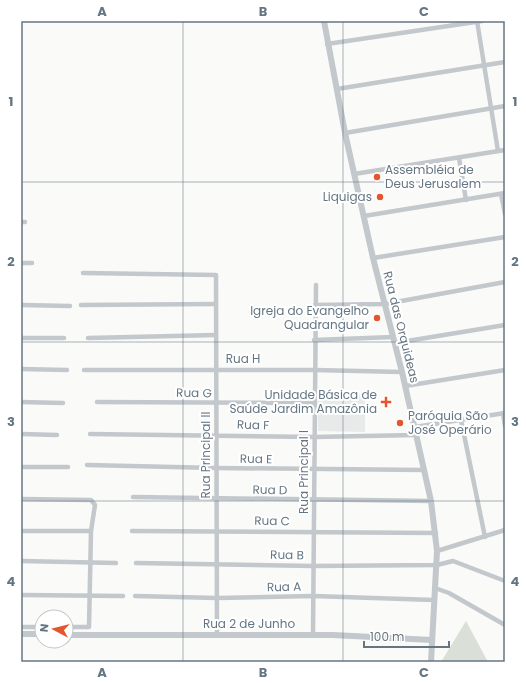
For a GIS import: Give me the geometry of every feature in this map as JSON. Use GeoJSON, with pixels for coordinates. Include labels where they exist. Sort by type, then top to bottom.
{"type":"FeatureCollection","features":[{"type":"Feature","properties":{"kind":"street","name":"Rua das Orquideas"},"geometry":{"type":"LineString","coordinates":[[324,21],[327,44],[354,174],[373,258],[415,426],[431,501],[436,532],[437,551],[431,662]]}},
{"type":"Feature","properties":{"kind":"street"},"geometry":{"type":"LineString","coordinates":[[327,44],[478,21],[490,108],[498,151]]}},
{"type":"Feature","properties":{"kind":"street"},"geometry":{"type":"LineString","coordinates":[[337,89],[505,62]]}},
{"type":"Feature","properties":{"kind":"street"},"geometry":{"type":"LineString","coordinates":[[345,133],[505,106]]}},
{"type":"Feature","properties":{"kind":"street"},"geometry":{"type":"LineString","coordinates":[[354,174],[505,150]]}},
{"type":"Feature","properties":{"kind":"street"},"geometry":{"type":"LineString","coordinates":[[459,158],[466,200]]}},
{"type":"Feature","properties":{"kind":"street"},"geometry":{"type":"LineString","coordinates":[[364,216],[503,193],[505,214]]}},
{"type":"Feature","properties":{"kind":"street"},"geometry":{"type":"LineString","coordinates":[[373,258],[505,237]]}},
{"type":"Feature","properties":{"kind":"street"},"geometry":{"type":"LineString","coordinates":[[21,263],[32,263]]}},
{"type":"Feature","properties":{"kind":"street","name":"Rua Principal II"},"geometry":{"type":"LineString","coordinates":[[83,273],[216,275],[217,635]]}},
{"type":"Feature","properties":{"kind":"street"},"geometry":{"type":"LineString","coordinates":[[315,305],[385,304],[505,282]]}},
{"type":"Feature","properties":{"kind":"street","name":"Rua Principal I"},"geometry":{"type":"LineString","coordinates":[[313,636],[314,340],[316,285]]}},
{"type":"Feature","properties":{"kind":"street"},"geometry":{"type":"LineString","coordinates":[[81,305],[216,304]]}},
{"type":"Feature","properties":{"kind":"street"},"geometry":{"type":"LineString","coordinates":[[21,305],[70,306]]}},
{"type":"Feature","properties":{"kind":"street"},"geometry":{"type":"LineString","coordinates":[[314,340],[394,340],[505,325]]}},
{"type":"Feature","properties":{"kind":"street"},"geometry":{"type":"LineString","coordinates":[[88,338],[216,335]]}},
{"type":"Feature","properties":{"kind":"street"},"geometry":{"type":"LineString","coordinates":[[21,338],[64,338]]}},
{"type":"Feature","properties":{"kind":"street"},"geometry":{"type":"LineString","coordinates":[[21,369],[67,370]]}},
{"type":"Feature","properties":{"kind":"street","name":"Rua H"},"geometry":{"type":"LineString","coordinates":[[84,370],[216,369],[402,372]]}},
{"type":"Feature","properties":{"kind":"street"},"geometry":{"type":"LineString","coordinates":[[405,386],[505,370]]}},
{"type":"Feature","properties":{"kind":"street"},"geometry":{"type":"LineString","coordinates":[[21,402],[63,403]]}},
{"type":"Feature","properties":{"kind":"street","name":"Rua G"},"geometry":{"type":"LineString","coordinates":[[97,402],[314,403]]}},
{"type":"Feature","properties":{"kind":"street"},"geometry":{"type":"LineString","coordinates":[[415,426],[504,413],[505,426]]}},
{"type":"Feature","properties":{"kind":"street"},"geometry":{"type":"LineString","coordinates":[[461,420],[484,537]]}},
{"type":"Feature","properties":{"kind":"street"},"geometry":{"type":"LineString","coordinates":[[21,434],[57,435]]}},
{"type":"Feature","properties":{"kind":"street","name":"Rua F"},"geometry":{"type":"LineString","coordinates":[[90,434],[216,434],[314,437],[416,435]]}},
{"type":"Feature","properties":{"kind":"street","name":"Rua E"},"geometry":{"type":"LineString","coordinates":[[87,465],[314,470],[424,470]]}},
{"type":"Feature","properties":{"kind":"street"},"geometry":{"type":"LineString","coordinates":[[21,467],[68,467]]}},
{"type":"Feature","properties":{"kind":"street","name":"Rua D"},"geometry":{"type":"LineString","coordinates":[[133,497],[314,501],[431,501]]}},
{"type":"Feature","properties":{"kind":"street"},"geometry":{"type":"LineString","coordinates":[[21,499],[92,500],[95,505],[91,531],[89,627],[74,627]]}},
{"type":"Feature","properties":{"kind":"street","name":"Rua C"},"geometry":{"type":"LineString","coordinates":[[132,531],[217,530],[436,532]]}},
{"type":"Feature","properties":{"kind":"street"},"geometry":{"type":"LineString","coordinates":[[437,551],[505,530]]}},
{"type":"Feature","properties":{"kind":"street"},"geometry":{"type":"LineString","coordinates":[[21,531],[91,531]]}},
{"type":"Feature","properties":{"kind":"street"},"geometry":{"type":"LineString","coordinates":[[21,561],[116,564]]}},
{"type":"Feature","properties":{"kind":"street","name":"Rua B"},"geometry":{"type":"LineString","coordinates":[[136,563],[313,566],[437,565],[453,561],[505,581]]}},
{"type":"Feature","properties":{"kind":"street"},"geometry":{"type":"LineString","coordinates":[[435,588],[449,593],[505,625]]}},
{"type":"Feature","properties":{"kind":"street"},"geometry":{"type":"LineString","coordinates":[[21,595],[123,596]]}},
{"type":"Feature","properties":{"kind":"street","name":"Rua A"},"geometry":{"type":"LineString","coordinates":[[135,596],[217,598],[313,596],[434,600]]}},
{"type":"Feature","properties":{"kind":"street"},"geometry":{"type":"LineString","coordinates":[[21,627],[34,627]]}},
{"type":"Feature","properties":{"kind":"street"},"geometry":{"type":"LineString","coordinates":[[21,634],[34,634]]}},
{"type":"Feature","properties":{"kind":"street","name":"Rua 2 de Junho"},"geometry":{"type":"LineString","coordinates":[[74,634],[313,636],[432,640]]}},
{"type":"Feature","properties":{"kind":"shaded area"},"geometry":{"type":"Polygon","coordinates":[[[365,394],[365,432],[318,431],[318,395],[365,394]]]}},
{"type":"Feature","properties":{"kind":"shaded area"},"geometry":{"type":"Polygon","coordinates":[[[466,621],[488,662],[441,662],[466,621]]]}},
{"type":"Feature","properties":{"kind":"place","name":"Assembléia de Deus Jerusalem"},"geometry":{"type":"Point","coordinates":[377,177]}},
{"type":"Feature","properties":{"kind":"place","name":"Liquigas"},"geometry":{"type":"Point","coordinates":[380,197]}},
{"type":"Feature","properties":{"kind":"place","name":"Igreja do Evangelho Quadrangular"},"geometry":{"type":"Point","coordinates":[377,318]}},
{"type":"Feature","properties":{"kind":"place","name":"Unidade Básica de Saúde Jardim Amazônia"},"geometry":{"type":"Point","coordinates":[386,402]}},
{"type":"Feature","properties":{"kind":"place","name":"Paróquia São José Operário"},"geometry":{"type":"Point","coordinates":[400,423]}}]}
